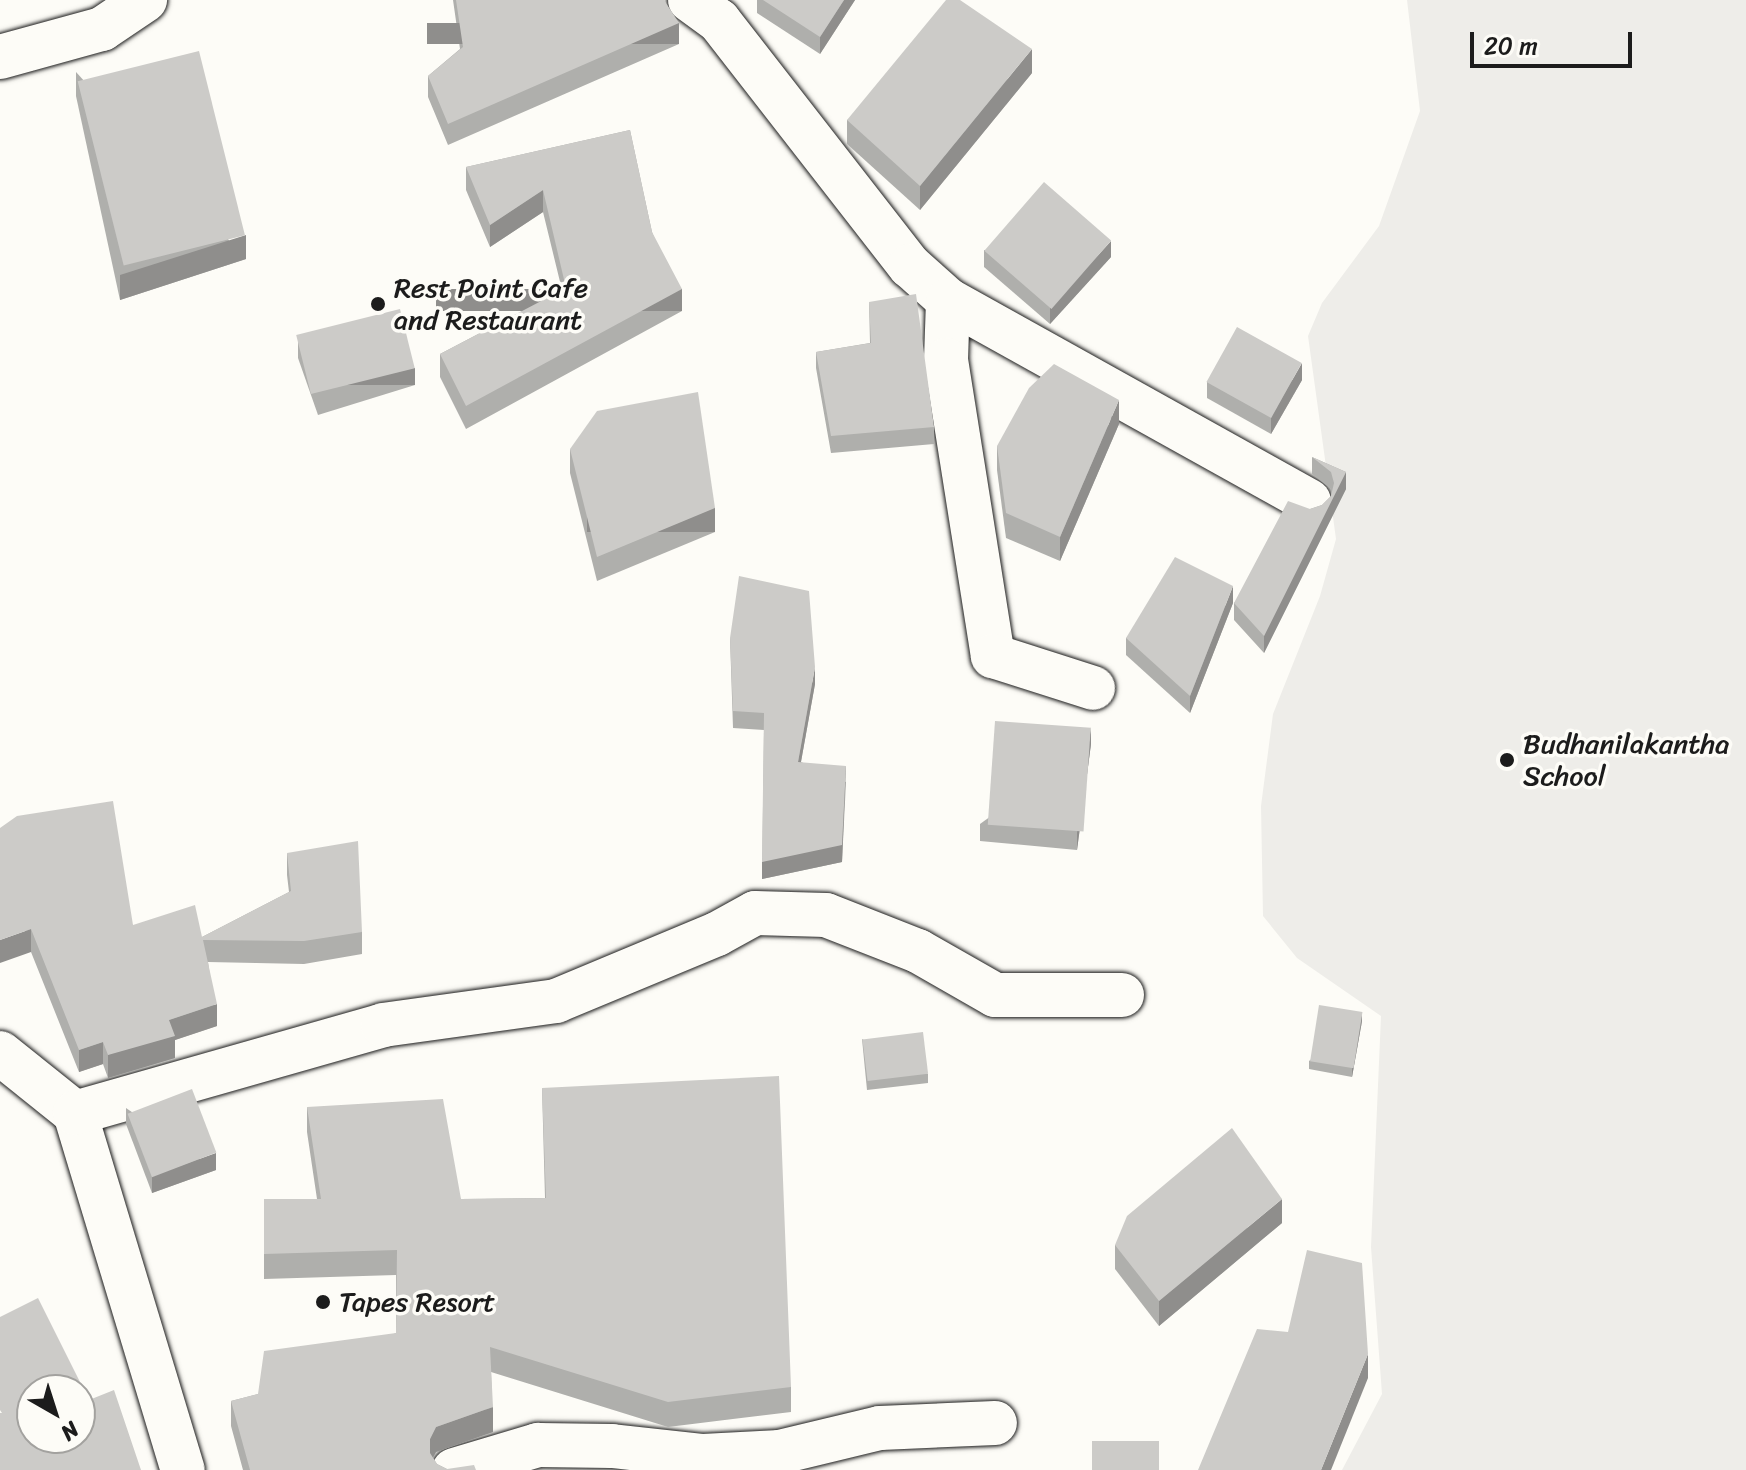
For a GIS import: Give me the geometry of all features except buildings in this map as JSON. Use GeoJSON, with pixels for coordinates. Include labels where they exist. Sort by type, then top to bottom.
{"type":"FeatureCollection","features":[{"type":"Feature","properties":{"kind":"street"},"geometry":{"type":"LineString","coordinates":[[0,57],[102,29],[145,0]]}},
{"type":"Feature","properties":{"kind":"street"},"geometry":{"type":"LineString","coordinates":[[690,0],[719,21],[910,266],[948,300],[1309,501]]}},
{"type":"Feature","properties":{"kind":"street"},"geometry":{"type":"LineString","coordinates":[[948,300],[946,360],[993,656],[1093,688]]}},
{"type":"Feature","properties":{"kind":"street"},"geometry":{"type":"LineString","coordinates":[[75,1113],[383,1025],[556,1001],[717,934],[755,913],[826,915],[918,951],[995,995],[1122,995]]}},
{"type":"Feature","properties":{"kind":"street"},"geometry":{"type":"LineString","coordinates":[[0,1053],[75,1113],[183,1470]]}},
{"type":"Feature","properties":{"kind":"street"},"geometry":{"type":"LineString","coordinates":[[454,1470],[538,1445],[612,1446],[703,1456],[780,1452],[880,1428],[995,1423]]}},
{"type":"Feature","properties":{"kind":"shaded area","name":"Budhanilakantha School"},"geometry":{"type":"Polygon","coordinates":[[[1407,0],[1746,0],[1746,1470],[1342,1470],[1382,1394],[1371,1247],[1381,1016],[1297,958],[1263,916],[1261,806],[1273,714],[1320,596],[1336,539],[1308,336],[1322,303],[1379,226],[1420,111],[1407,0]]]}},
{"type":"Feature","properties":{"kind":"place","name":"Rest Point Cafe and Restaurant"},"geometry":{"type":"Point","coordinates":[378,304]}},
{"type":"Feature","properties":{"kind":"place","name":"Budhanilakantha School"},"geometry":{"type":"Point","coordinates":[1507,760]}},
{"type":"Feature","properties":{"kind":"place","name":"Tapes Resort"},"geometry":{"type":"Point","coordinates":[323,1302]}}]}
